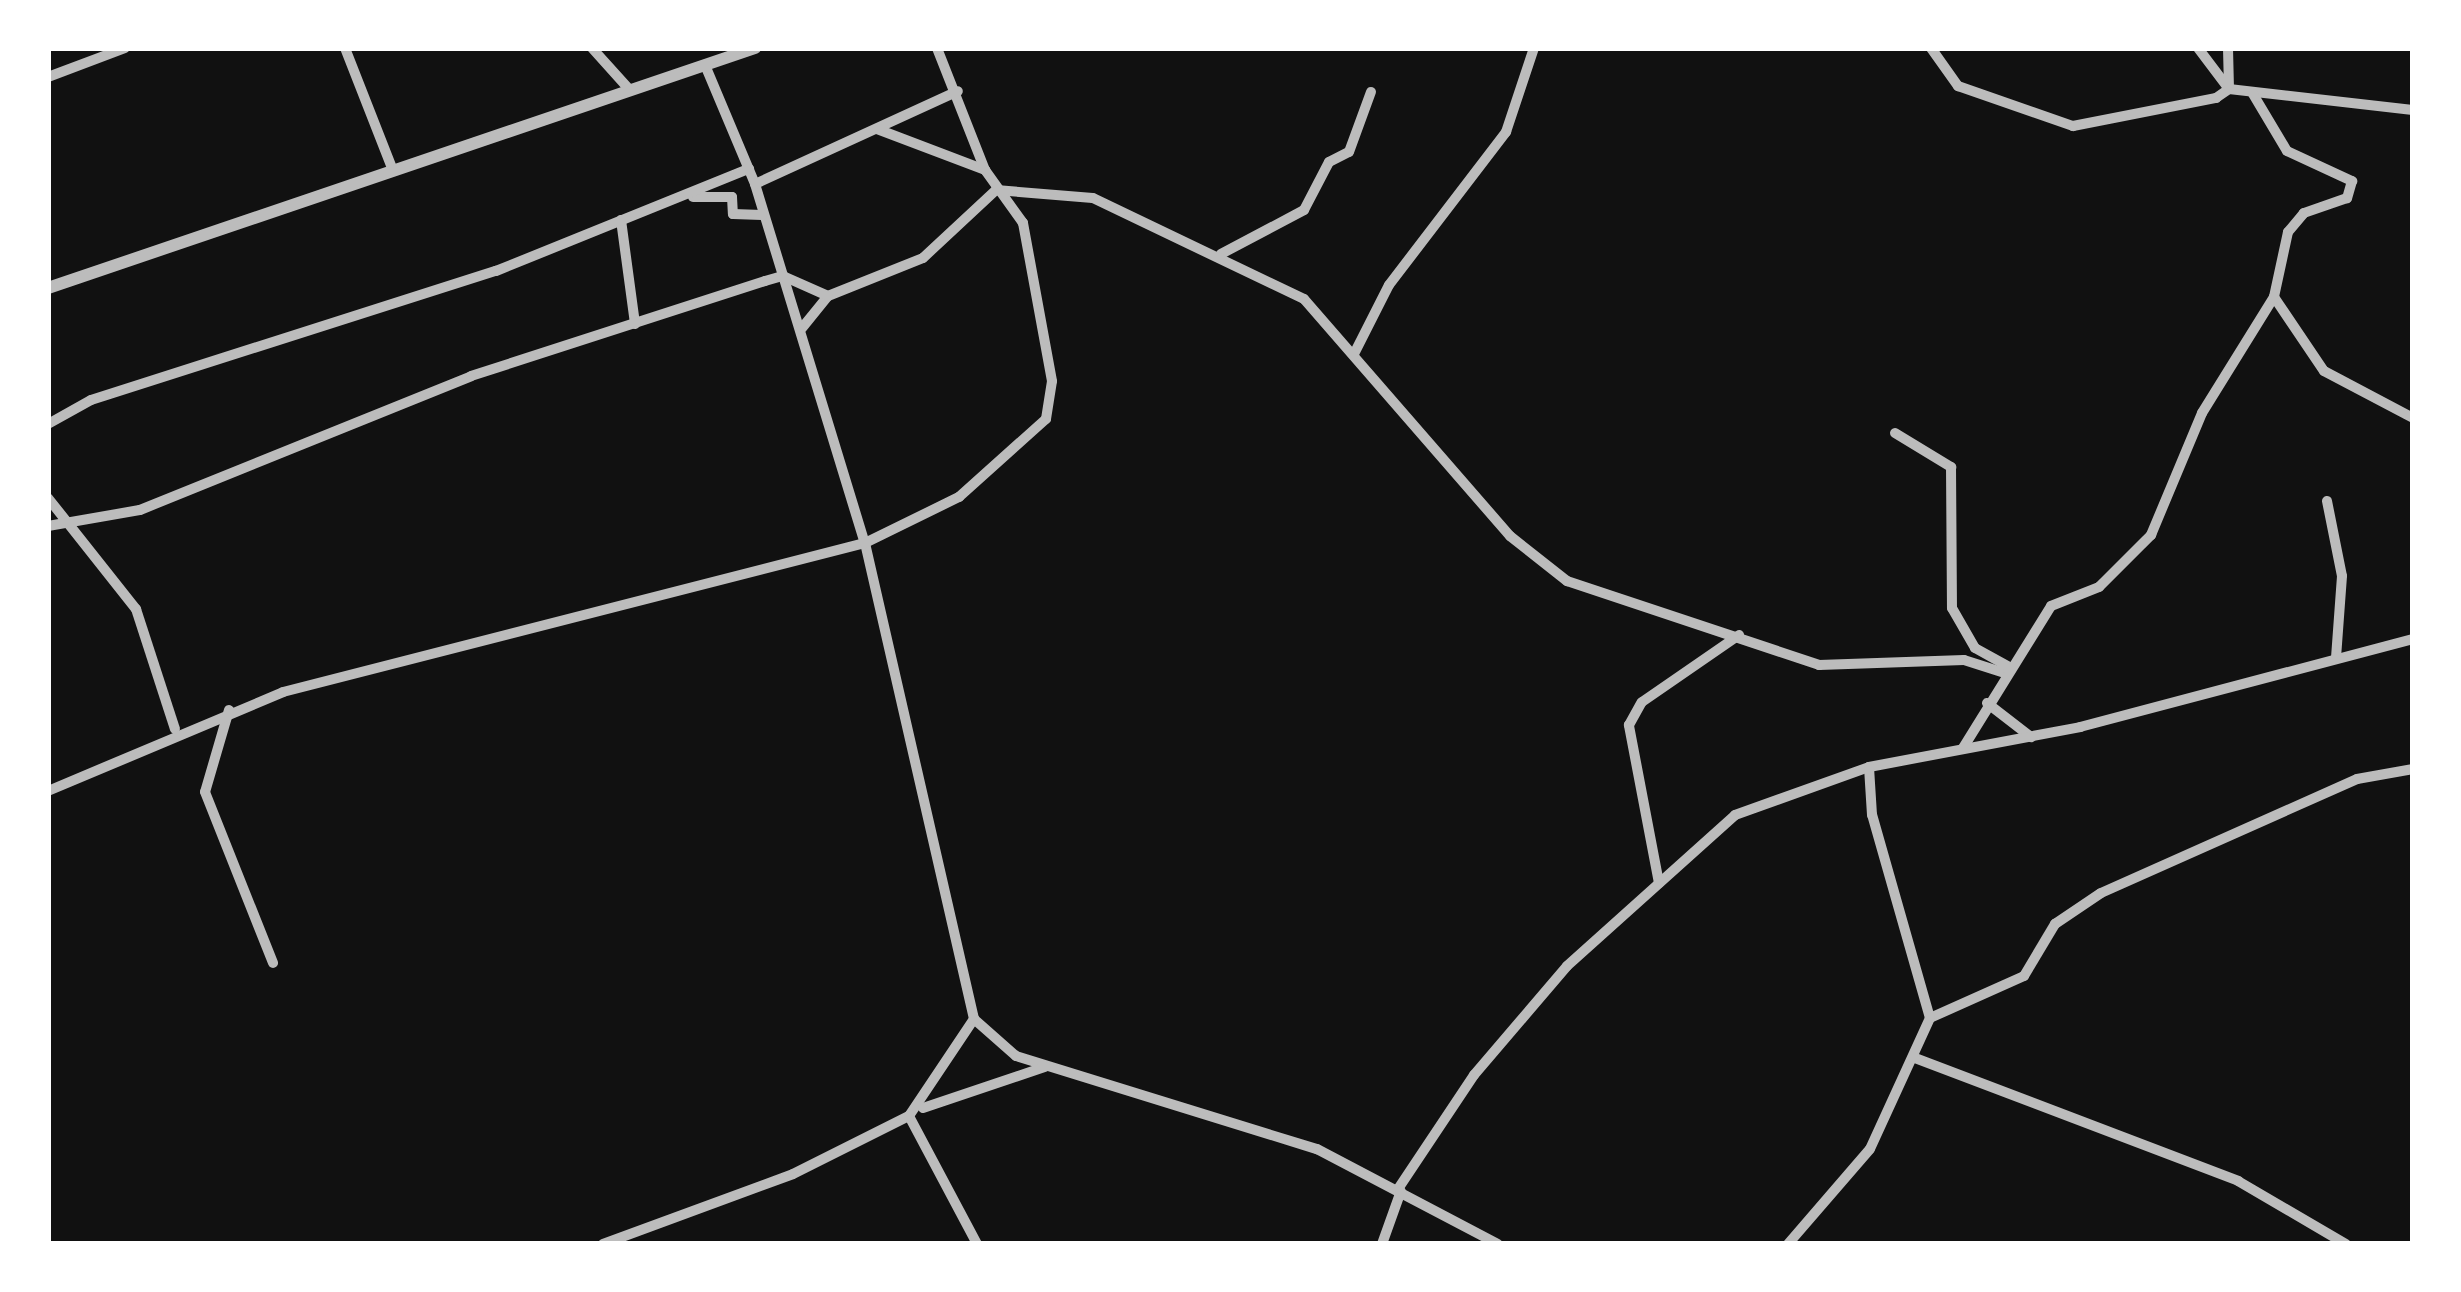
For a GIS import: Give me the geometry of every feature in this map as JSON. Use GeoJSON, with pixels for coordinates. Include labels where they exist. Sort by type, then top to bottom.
{"type":"FeatureCollection","features":[{"type":"Feature","properties":{"kind":"street"},"geometry":{"type":"LineString","coordinates":[[48,77],[124,48]]}},
{"type":"Feature","properties":{"kind":"street"},"geometry":{"type":"LineString","coordinates":[[345,48],[392,168]]}},
{"type":"Feature","properties":{"kind":"street"},"geometry":{"type":"LineString","coordinates":[[592,48],[628,88]]}},
{"type":"Feature","properties":{"kind":"street"},"geometry":{"type":"LineString","coordinates":[[48,288],[755,48]]}},
{"type":"Feature","properties":{"kind":"street"},"geometry":{"type":"LineString","coordinates":[[48,791],[176,729],[229,710],[600,603],[865,543],[959,496],[1046,419],[1052,381],[1037,272],[1023,223],[985,170],[958,91],[937,48]]}},
{"type":"Feature","properties":{"kind":"street"},"geometry":{"type":"LineString","coordinates":[[1354,354],[1403,266],[1506,132],[1534,48]]}},
{"type":"Feature","properties":{"kind":"street"},"geometry":{"type":"LineString","coordinates":[[1931,48],[1958,86],[2062,124],[2187,107],[2229,89],[2413,110]]}},
{"type":"Feature","properties":{"kind":"street"},"geometry":{"type":"LineString","coordinates":[[2198,48],[2229,89]]}},
{"type":"Feature","properties":{"kind":"street"},"geometry":{"type":"LineString","coordinates":[[2228,48],[2229,89]]}},
{"type":"Feature","properties":{"kind":"street"},"geometry":{"type":"LineString","coordinates":[[705,65],[755,184],[865,543],[974,1018],[995,1044],[1045,1067],[1317,1149],[1498,1244]]}},
{"type":"Feature","properties":{"kind":"street"},"geometry":{"type":"LineString","coordinates":[[755,184],[958,91]]}},
{"type":"Feature","properties":{"kind":"street"},"geometry":{"type":"LineString","coordinates":[[1221,254],[1304,210],[1329,161],[1349,152],[1371,92]]}},
{"type":"Feature","properties":{"kind":"street"},"geometry":{"type":"LineString","coordinates":[[1963,748],[2051,606],[2098,587],[2152,536],[2201,413],[2274,297],[2288,232],[2304,213],[2347,198],[2351,181],[2287,151],[2253,94]]}},
{"type":"Feature","properties":{"kind":"street"},"geometry":{"type":"LineString","coordinates":[[876,129],[985,170]]}},
{"type":"Feature","properties":{"kind":"street"},"geometry":{"type":"LineString","coordinates":[[48,424],[680,199],[749,169]]}},
{"type":"Feature","properties":{"kind":"street"},"geometry":{"type":"LineString","coordinates":[[802,328],[827,296],[922,258],[996,190],[1094,198],[1221,254],[1304,299],[1545,566],[1819,665],[1964,660],[2010,671]]}},
{"type":"Feature","properties":{"kind":"street"},"geometry":{"type":"LineString","coordinates":[[680,199],[721,194],[733,197],[733,214],[762,215]]}},
{"type":"Feature","properties":{"kind":"street"},"geometry":{"type":"LineString","coordinates":[[621,220],[635,324]]}},
{"type":"Feature","properties":{"kind":"street"},"geometry":{"type":"LineString","coordinates":[[48,526],[71,516],[140,510],[417,396],[782,276],[827,296]]}},
{"type":"Feature","properties":{"kind":"street"},"geometry":{"type":"LineString","coordinates":[[2274,297],[2324,370],[2413,418]]}},
{"type":"Feature","properties":{"kind":"street"},"geometry":{"type":"LineString","coordinates":[[1895,433],[1951,467],[1952,608],[1975,648],[2010,671]]}},
{"type":"Feature","properties":{"kind":"street"},"geometry":{"type":"LineString","coordinates":[[48,498],[71,516],[136,609],[176,729]]}},
{"type":"Feature","properties":{"kind":"street"},"geometry":{"type":"LineString","coordinates":[[2327,501],[2342,575],[2336,658]]}},
{"type":"Feature","properties":{"kind":"street"},"geometry":{"type":"LineString","coordinates":[[1659,884],[1629,725],[1642,702],[1739,635]]}},
{"type":"Feature","properties":{"kind":"street"},"geometry":{"type":"LineString","coordinates":[[1382,1244],[1400,1190],[1514,1027],[1735,815],[1869,767],[2031,737],[2413,639]]}},
{"type":"Feature","properties":{"kind":"street"},"geometry":{"type":"LineString","coordinates":[[1987,703],[2031,737]]}},
{"type":"Feature","properties":{"kind":"street"},"geometry":{"type":"LineString","coordinates":[[229,710],[205,792],[272,963]]}},
{"type":"Feature","properties":{"kind":"street"},"geometry":{"type":"LineString","coordinates":[[1788,1244],[1870,1149],[1930,1018],[1872,815],[1869,767]]}},
{"type":"Feature","properties":{"kind":"street"},"geometry":{"type":"LineString","coordinates":[[1930,1018],[2024,976],[2056,924],[2101,893],[2357,779],[2413,769]]}},
{"type":"Feature","properties":{"kind":"street"},"geometry":{"type":"LineString","coordinates":[[914,1112],[974,1018]]}},
{"type":"Feature","properties":{"kind":"street"},"geometry":{"type":"LineString","coordinates":[[1915,1058],[2238,1181],[2346,1244]]}},
{"type":"Feature","properties":{"kind":"street"},"geometry":{"type":"LineString","coordinates":[[603,1244],[794,1174],[914,1112],[1045,1067]]}},
{"type":"Feature","properties":{"kind":"street"},"geometry":{"type":"LineString","coordinates":[[914,1112],[977,1244]]}}]}
